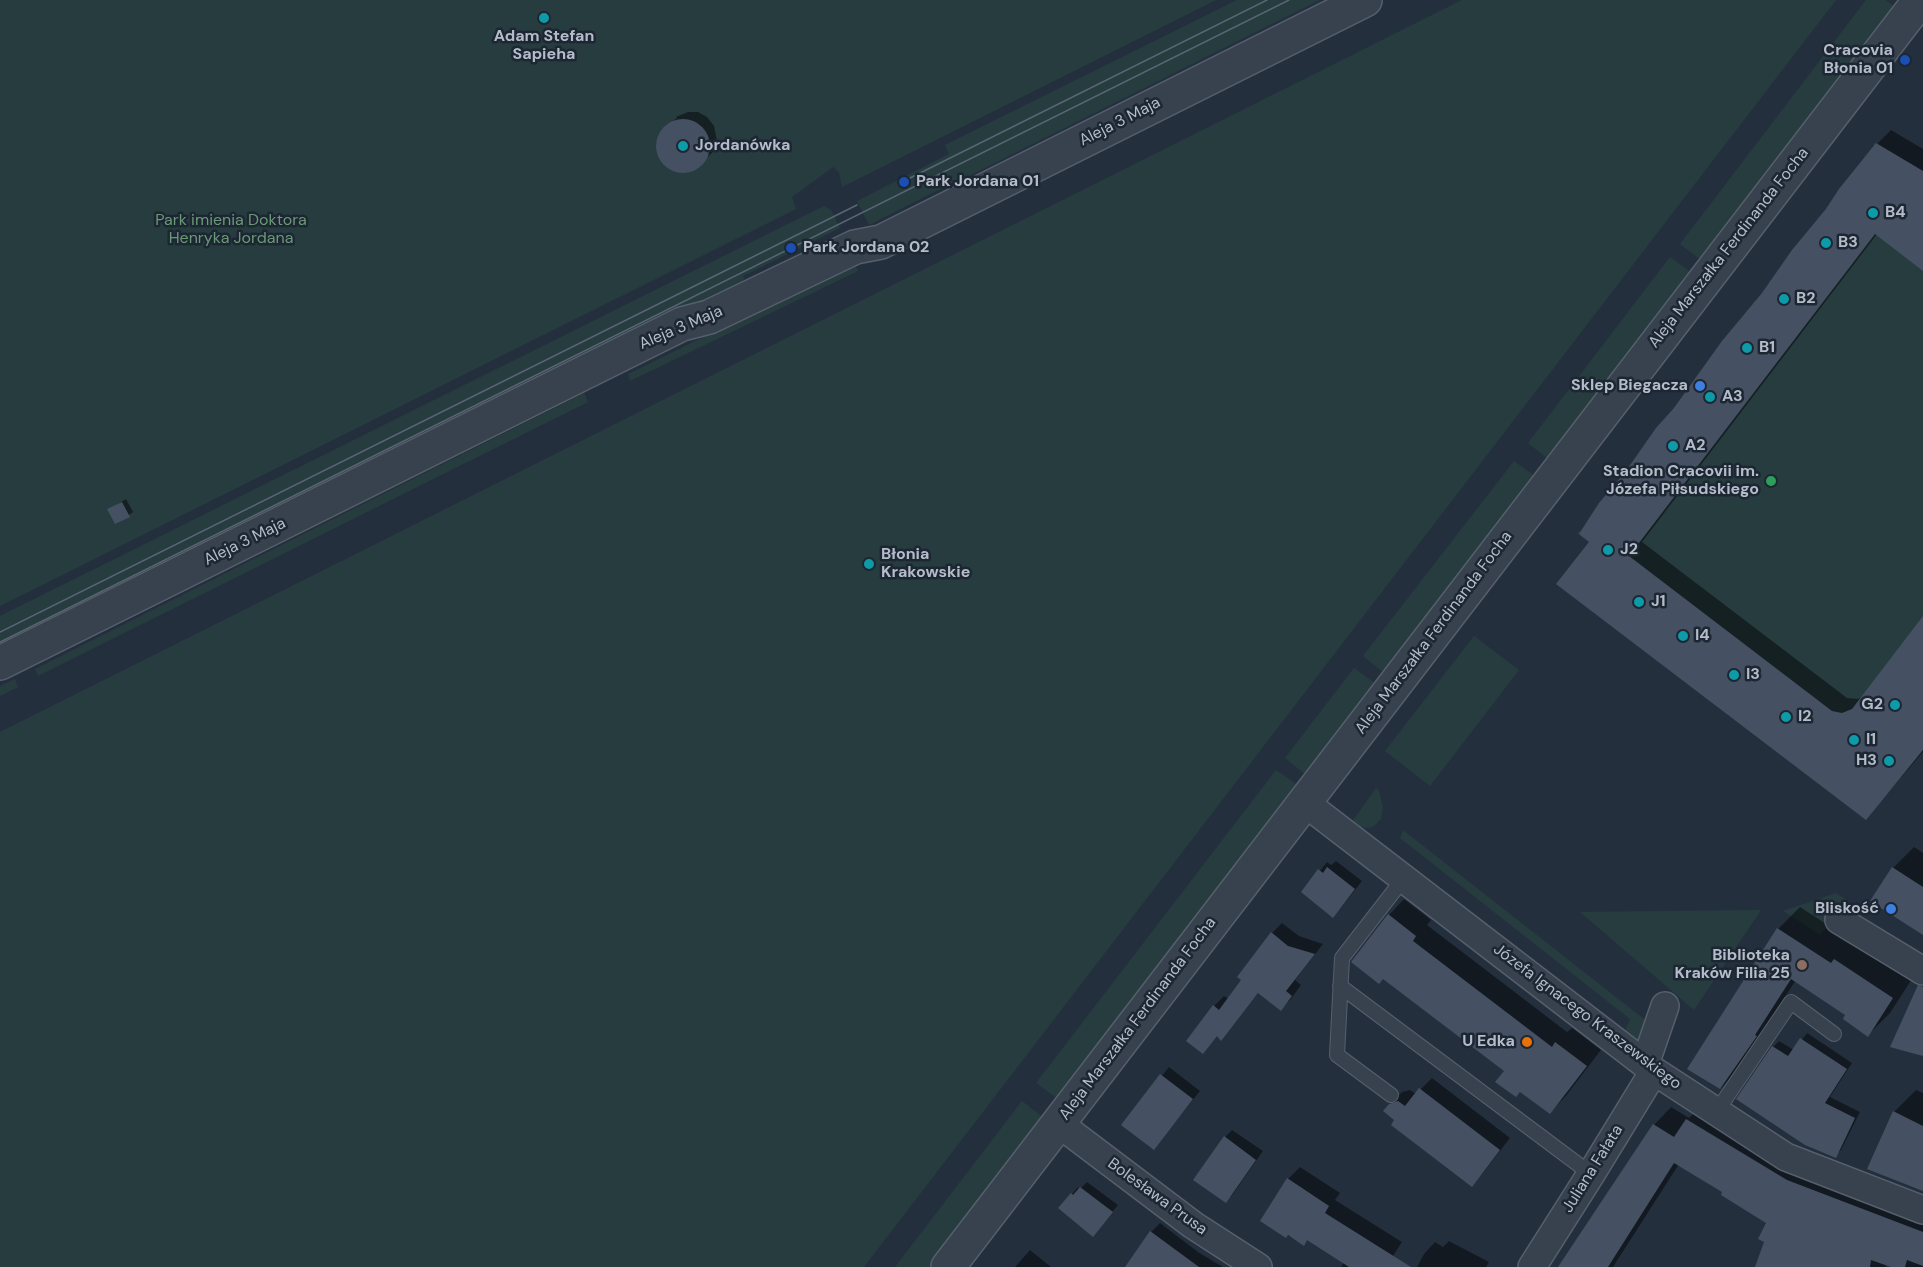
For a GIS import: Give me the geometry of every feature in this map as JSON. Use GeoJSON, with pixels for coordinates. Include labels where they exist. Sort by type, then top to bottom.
{"type":"FeatureCollection","features":[{"type":"Feature","properties":{"kind":"street","name":"Aleja 3 Maja"},"geometry":{"type":"LineString","coordinates":[[0,663],[682,324],[709,317],[855,247],[881,242],[1365,0]]}},
{"type":"Feature","properties":{"kind":"street","name":"Aleja Marszałka Ferdinanda Focha"},"geometry":{"type":"LineString","coordinates":[[948,1267],[1920,0]]}},
{"type":"Feature","properties":{"kind":"street","name":"Józefa Ignacego Kraszewskiego"},"geometry":{"type":"LineString","coordinates":[[1304,802],[1649,1067],[1786,1156],[1923,1210]]}},
{"type":"Feature","properties":{"kind":"street"},"geometry":{"type":"LineString","coordinates":[[1839,920],[1923,971]]}},
{"type":"Feature","properties":{"kind":"street","name":"Juliana Fałata"},"geometry":{"type":"LineString","coordinates":[[1532,1267],[1591,1174],[1649,1067],[1665,1006]]}},
{"type":"Feature","properties":{"kind":"street","name":"Bolesława Prusa"},"geometry":{"type":"LineString","coordinates":[[1058,1123],[1193,1225],[1258,1267]]}},
{"type":"Feature","properties":{"kind":"lane"},"geometry":{"type":"LineString","coordinates":[[1391,1095],[1337,1055],[1340,986],[1342,957],[1404,878]]}},
{"type":"Feature","properties":{"kind":"lane"},"geometry":{"type":"LineString","coordinates":[[1340,986],[1591,1174]]}},
{"type":"Feature","properties":{"kind":"lane"},"geometry":{"type":"LineString","coordinates":[[1717,1111],[1791,1002],[1834,1034]]}},
{"type":"Feature","properties":{"kind":"green space","name":"Park imienia Doktora Henryka Jordana"},"geometry":{"type":"Polygon","coordinates":[[[0,0],[1216,0],[842,187],[839,172],[833,167],[792,197],[796,209],[0,606],[0,0]]]}},
{"type":"Feature","properties":{"kind":"green space"},"geometry":{"type":"Polygon","coordinates":[[[1237,0],[1320,0],[869,225],[857,201],[949,154],[945,145],[1237,0]]]}},
{"type":"Feature","properties":{"kind":"green space","name":"Błonia Krakowskie"},"geometry":{"type":"Polygon","coordinates":[[[1462,0],[1836,0],[864,1267],[0,1267],[0,732],[1462,0]]]}},
{"type":"Feature","properties":{"kind":"green space"},"geometry":{"type":"Polygon","coordinates":[[[1866,0],[1886,0],[1895,7],[1701,260],[1680,244],[1866,0]]]}},
{"type":"Feature","properties":{"kind":"green space","name":"Stadion Cracovii im. Józefa Piłsudskiego"},"geometry":{"type":"Polygon","coordinates":[[[1875,143],[1923,171],[1923,743],[1914,756],[1917,758],[1878,806],[1556,584],[1589,542],[1577,533],[1581,532],[1587,520],[1588,522],[1619,482],[1617,481],[1627,471],[1625,470],[1629,469],[1635,461],[1633,460],[1667,419],[1665,418],[1675,408],[1673,407],[1691,388],[1689,386],[1693,386],[1699,377],[1697,376],[1747,315],[1745,313],[1771,283],[1770,280],[1772,281],[1779,272],[1778,269],[1780,270],[1811,231],[1809,229],[1813,228],[1818,217],[1820,218],[1826,210],[1826,206],[1828,208],[1834,196],[1836,197],[1858,168],[1857,166],[1860,166],[1867,158],[1866,154],[1868,155],[1875,143]]]}},
{"type":"Feature","properties":{"kind":"green space"},"geometry":{"type":"Polygon","coordinates":[[[824,206],[831,210],[840,228],[743,276],[747,285],[0,656],[0,616],[824,206]]]}},
{"type":"Feature","properties":{"kind":"green space"},"geometry":{"type":"Polygon","coordinates":[[[1670,257],[1692,273],[1548,459],[1528,443],[1670,257]]]}},
{"type":"Feature","properties":{"kind":"green space"},"geometry":{"type":"Polygon","coordinates":[[[854,263],[858,271],[630,381],[628,374],[854,263]]]}},
{"type":"Feature","properties":{"kind":"green space"},"geometry":{"type":"Polygon","coordinates":[[[584,393],[588,402],[38,676],[35,669],[584,393]]]}},
{"type":"Feature","properties":{"kind":"green space"},"geometry":{"type":"Polygon","coordinates":[[[1514,461],[1536,477],[1384,673],[1363,656],[1514,461]]]}},
{"type":"Feature","properties":{"kind":"green space"},"geometry":{"type":"Polygon","coordinates":[[[1474,636],[1519,670],[1430,786],[1385,751],[1474,636]]]}},
{"type":"Feature","properties":{"kind":"green space"},"geometry":{"type":"Polygon","coordinates":[[[1354,668],[1376,684],[1306,775],[1285,758],[1354,668]]]}},
{"type":"Feature","properties":{"kind":"green space"},"geometry":{"type":"Polygon","coordinates":[[[15,679],[18,687],[0,696],[0,686],[15,679]]]}},
{"type":"Feature","properties":{"kind":"green space"},"geometry":{"type":"Polygon","coordinates":[[[1276,770],[1299,786],[1058,1099],[1036,1083],[1276,770]]]}},
{"type":"Feature","properties":{"kind":"green space"},"geometry":{"type":"Polygon","coordinates":[[[1376,788],[1383,807],[1381,819],[1369,828],[1359,827],[1352,822],[1376,788]]]}},
{"type":"Feature","properties":{"kind":"green space"},"geometry":{"type":"Polygon","coordinates":[[[1403,830],[1649,1023],[1637,1049],[1622,1038],[1630,1019],[1400,838],[1403,830]]]}},
{"type":"Feature","properties":{"kind":"green space"},"geometry":{"type":"Polygon","coordinates":[[[1836,893],[1850,902],[1820,935],[1783,911],[1836,893]]]}},
{"type":"Feature","properties":{"kind":"green space"},"geometry":{"type":"Polygon","coordinates":[[[1761,910],[1694,1010],[1580,912],[1761,910]]]}},
{"type":"Feature","properties":{"kind":"green space"},"geometry":{"type":"Polygon","coordinates":[[[1022,1101],[1045,1119],[931,1267],[895,1267],[1022,1101]]]}},
{"type":"Feature","properties":{"kind":"building","name":"Jordanówka"},"geometry":{"type":"Polygon","coordinates":[[[678,119],[688,119],[698,123],[706,131],[710,146],[706,161],[698,169],[688,173],[678,173],[668,169],[660,161],[656,151],[656,141],[660,131],[668,123],[678,119]]]}},
{"type":"Feature","properties":{"kind":"building"},"geometry":{"type":"Polygon","coordinates":[[[1876,143],[1923,171],[1923,271],[1875,234],[1629,556],[1832,711],[1842,713],[1852,709],[1923,616],[1923,750],[1866,820],[1556,584],[1589,542],[1579,534],[1599,503],[1626,471],[1722,341],[1762,293],[1792,250],[1876,143]]]}},
{"type":"Feature","properties":{"kind":"building"},"geometry":{"type":"Polygon","coordinates":[[[122,502],[130,517],[115,524],[107,509],[122,502]]]}},
{"type":"Feature","properties":{"kind":"building"},"geometry":{"type":"Polygon","coordinates":[[[1327,867],[1355,889],[1333,918],[1301,892],[1318,869],[1323,873],[1327,867]]]}},
{"type":"Feature","properties":{"kind":"building"},"geometry":{"type":"Polygon","coordinates":[[[1892,867],[1923,887],[1923,935],[1870,901],[1892,867]]]}},
{"type":"Feature","properties":{"kind":"building"},"geometry":{"type":"Polygon","coordinates":[[[1388,914],[1416,936],[1413,941],[1552,1047],[1555,1042],[1587,1066],[1550,1114],[1520,1092],[1516,1097],[1495,1082],[1504,1071],[1383,979],[1379,984],[1351,962],[1388,914]]]}},
{"type":"Feature","properties":{"kind":"building"},"geometry":{"type":"Polygon","coordinates":[[[1777,928],[1831,963],[1834,959],[1893,998],[1868,1037],[1843,1019],[1845,1015],[1791,979],[1755,1035],[1757,1036],[1720,1089],[1687,1069],[1777,928]]]}},
{"type":"Feature","properties":{"kind":"building"},"geometry":{"type":"Polygon","coordinates":[[[1271,932],[1288,946],[1315,954],[1286,991],[1292,996],[1281,1011],[1258,993],[1221,1041],[1217,1036],[1203,1054],[1186,1041],[1213,1005],[1219,1010],[1241,980],[1237,977],[1271,932]]]}},
{"type":"Feature","properties":{"kind":"building"},"geometry":{"type":"Polygon","coordinates":[[[1918,985],[1923,987],[1923,1056],[1890,1047],[1918,985]]]}},
{"type":"Feature","properties":{"kind":"building"},"geometry":{"type":"Polygon","coordinates":[[[1800,1038],[1847,1069],[1825,1103],[1855,1118],[1836,1158],[1805,1145],[1736,1099],[1772,1046],[1788,1056],[1800,1038]]]}},
{"type":"Feature","properties":{"kind":"building"},"geometry":{"type":"Polygon","coordinates":[[[1160,1074],[1193,1099],[1154,1150],[1121,1125],[1160,1074]]]}},
{"type":"Feature","properties":{"kind":"building"},"geometry":{"type":"Polygon","coordinates":[[[1419,1088],[1500,1150],[1472,1187],[1391,1125],[1394,1120],[1383,1111],[1389,1104],[1398,1101],[1405,1106],[1419,1088]]]}},
{"type":"Feature","properties":{"kind":"building"},"geometry":{"type":"Polygon","coordinates":[[[1893,1111],[1923,1126],[1923,1191],[1867,1169],[1893,1111]]]}},
{"type":"Feature","properties":{"kind":"building"},"geometry":{"type":"Polygon","coordinates":[[[1686,1119],[1787,1180],[1923,1232],[1923,1266],[1907,1260],[1905,1267],[1891,1267],[1871,1260],[1870,1267],[1755,1267],[1764,1242],[1758,1239],[1766,1223],[1721,1195],[1722,1192],[1674,1163],[1608,1267],[1558,1267],[1653,1124],[1674,1137],[1686,1119]]]}},
{"type":"Feature","properties":{"kind":"building"},"geometry":{"type":"Polygon","coordinates":[[[1224,1136],[1256,1160],[1226,1203],[1193,1180],[1224,1136]]]}},
{"type":"Feature","properties":{"kind":"building"},"geometry":{"type":"Polygon","coordinates":[[[1287,1178],[1329,1206],[1325,1213],[1411,1267],[1349,1267],[1307,1240],[1304,1246],[1288,1235],[1286,1238],[1260,1221],[1287,1178]]]}},
{"type":"Feature","properties":{"kind":"building"},"geometry":{"type":"Polygon","coordinates":[[[1080,1187],[1113,1212],[1093,1237],[1058,1208],[1071,1193],[1073,1195],[1080,1187]]]}},
{"type":"Feature","properties":{"kind":"building"},"geometry":{"type":"Polygon","coordinates":[[[1150,1231],[1199,1267],[1125,1267],[1150,1231]]]}},
{"type":"Feature","properties":{"kind":"tram line"},"geometry":{"type":"LineString","coordinates":[[902,182],[1267,0]]}},
{"type":"Feature","properties":{"kind":"tram line"},"geometry":{"type":"LineString","coordinates":[[0,642],[1289,0]]}},
{"type":"Feature","properties":{"kind":"tram line"},"geometry":{"type":"LineString","coordinates":[[0,632],[857,205]]}},
{"type":"Feature","properties":{"kind":"place","name":"Adam Stefan Sapieha"},"geometry":{"type":"Point","coordinates":[544,18]}},
{"type":"Feature","properties":{"kind":"place","name":"Cracovia Błonia 01"},"geometry":{"type":"Point","coordinates":[1905,60]}},
{"type":"Feature","properties":{"kind":"place","name":"Jordanówka"},"geometry":{"type":"Point","coordinates":[683,146]}},
{"type":"Feature","properties":{"kind":"place","name":"Park Jordana 01"},"geometry":{"type":"Point","coordinates":[904,182]}},
{"type":"Feature","properties":{"kind":"place","name":"B4"},"geometry":{"type":"Point","coordinates":[1873,213]}},
{"type":"Feature","properties":{"kind":"place","name":"B3"},"geometry":{"type":"Point","coordinates":[1826,243]}},
{"type":"Feature","properties":{"kind":"place","name":"Park Jordana 02"},"geometry":{"type":"Point","coordinates":[791,248]}},
{"type":"Feature","properties":{"kind":"place","name":"B2"},"geometry":{"type":"Point","coordinates":[1784,299]}},
{"type":"Feature","properties":{"kind":"place","name":"B1"},"geometry":{"type":"Point","coordinates":[1747,348]}},
{"type":"Feature","properties":{"kind":"place","name":"Sklep Biegacza"},"geometry":{"type":"Point","coordinates":[1700,386]}},
{"type":"Feature","properties":{"kind":"place","name":"A3"},"geometry":{"type":"Point","coordinates":[1710,397]}},
{"type":"Feature","properties":{"kind":"place","name":"A2"},"geometry":{"type":"Point","coordinates":[1673,446]}},
{"type":"Feature","properties":{"kind":"place","name":"Stadion Cracovii im. Józefa Piłsudskiego"},"geometry":{"type":"Point","coordinates":[1771,481]}},
{"type":"Feature","properties":{"kind":"place","name":"J2"},"geometry":{"type":"Point","coordinates":[1608,550]}},
{"type":"Feature","properties":{"kind":"place","name":"Błonia Krakowskie"},"geometry":{"type":"Point","coordinates":[869,564]}},
{"type":"Feature","properties":{"kind":"place","name":"J1"},"geometry":{"type":"Point","coordinates":[1639,602]}},
{"type":"Feature","properties":{"kind":"place","name":"I4"},"geometry":{"type":"Point","coordinates":[1683,636]}},
{"type":"Feature","properties":{"kind":"place","name":"I3"},"geometry":{"type":"Point","coordinates":[1734,675]}},
{"type":"Feature","properties":{"kind":"place","name":"G2"},"geometry":{"type":"Point","coordinates":[1895,705]}},
{"type":"Feature","properties":{"kind":"place","name":"I2"},"geometry":{"type":"Point","coordinates":[1786,717]}},
{"type":"Feature","properties":{"kind":"place","name":"I1"},"geometry":{"type":"Point","coordinates":[1854,740]}},
{"type":"Feature","properties":{"kind":"place","name":"H3"},"geometry":{"type":"Point","coordinates":[1889,761]}},
{"type":"Feature","properties":{"kind":"place","name":"Bliskość"},"geometry":{"type":"Point","coordinates":[1891,909]}},
{"type":"Feature","properties":{"kind":"place","name":"Biblioteka Kraków Filia 25"},"geometry":{"type":"Point","coordinates":[1802,965]}},
{"type":"Feature","properties":{"kind":"place","name":"U Edka"},"geometry":{"type":"Point","coordinates":[1527,1042]}}]}
